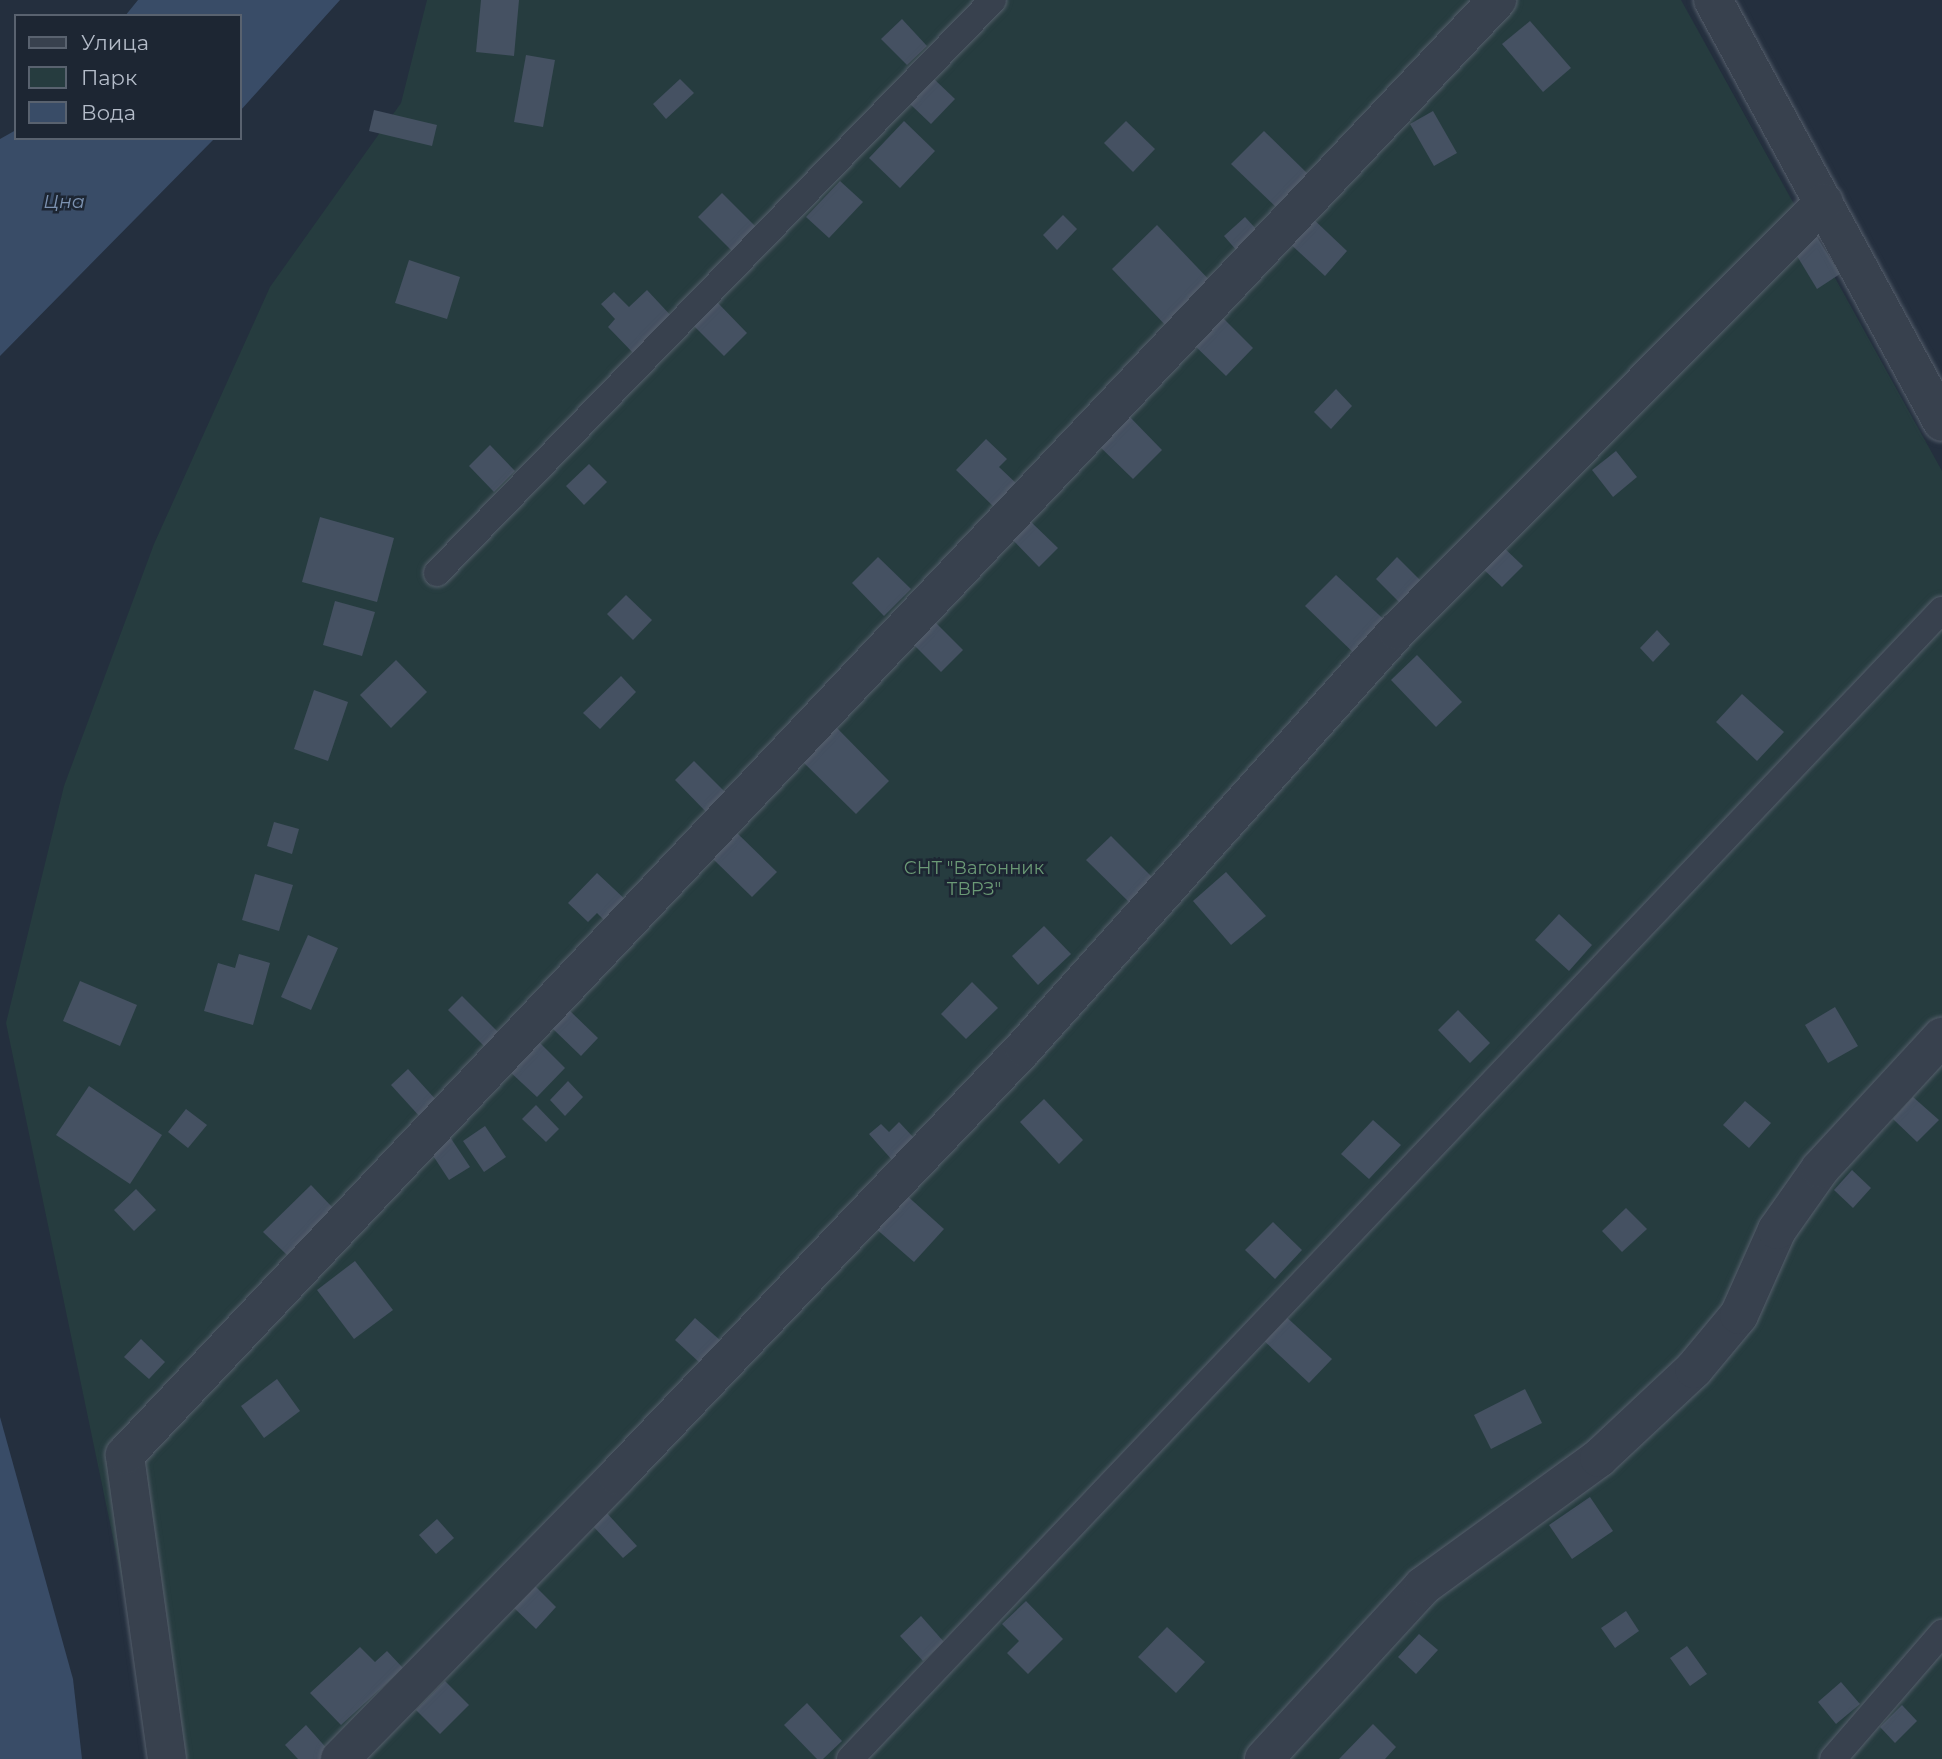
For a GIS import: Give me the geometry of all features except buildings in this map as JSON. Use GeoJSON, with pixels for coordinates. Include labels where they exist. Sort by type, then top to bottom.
{"type":"FeatureCollection","features":[{"type":"Feature","properties":{"kind":"street"},"geometry":{"type":"LineString","coordinates":[[167,1759],[125,1455],[1497,0]]}},
{"type":"Feature","properties":{"kind":"street"},"geometry":{"type":"LineString","coordinates":[[1713,0],[1942,422]]}},
{"type":"Feature","properties":{"kind":"street"},"geometry":{"type":"LineString","coordinates":[[340,1759],[617,1476],[1024,1048],[1397,631],[1824,202]]}},
{"type":"Feature","properties":{"kind":"street"},"geometry":{"type":"LineString","coordinates":[[1264,1759],[1423,1586],[1599,1458],[1694,1369],[1739,1315],[1777,1230],[1820,1169],[1942,1037]]}},
{"type":"Feature","properties":{"kind":"lane"},"geometry":{"type":"LineString","coordinates":[[437,573],[993,0]]}},
{"type":"Feature","properties":{"kind":"lane"},"geometry":{"type":"LineString","coordinates":[[850,1759],[1942,610]]}},
{"type":"Feature","properties":{"kind":"lane"},"geometry":{"type":"LineString","coordinates":[[1833,1759],[1942,1633]]}},
{"type":"Feature","properties":{"kind":"green space","name":"СНТ \"Вагонник ТВРЗ\""},"geometry":{"type":"Polygon","coordinates":[[[427,0],[1681,0],[1942,471],[1942,1759],[159,1759],[6,1023],[64,786],[154,544],[270,287],[401,103],[427,0]]]}},
{"type":"Feature","properties":{"kind":"water"},"geometry":{"type":"Polygon","coordinates":[[[138,0],[340,0],[242,109],[242,14],[127,14],[138,0]]]}},
{"type":"Feature","properties":{"kind":"water","name":"Цна"},"geometry":{"type":"Polygon","coordinates":[[[14,131],[14,140],[213,140],[0,356],[0,139],[14,131]]]}},
{"type":"Feature","properties":{"kind":"water"},"geometry":{"type":"Polygon","coordinates":[[[0,1417],[73,1679],[82,1759],[0,1759],[0,1417]]]}}]}
